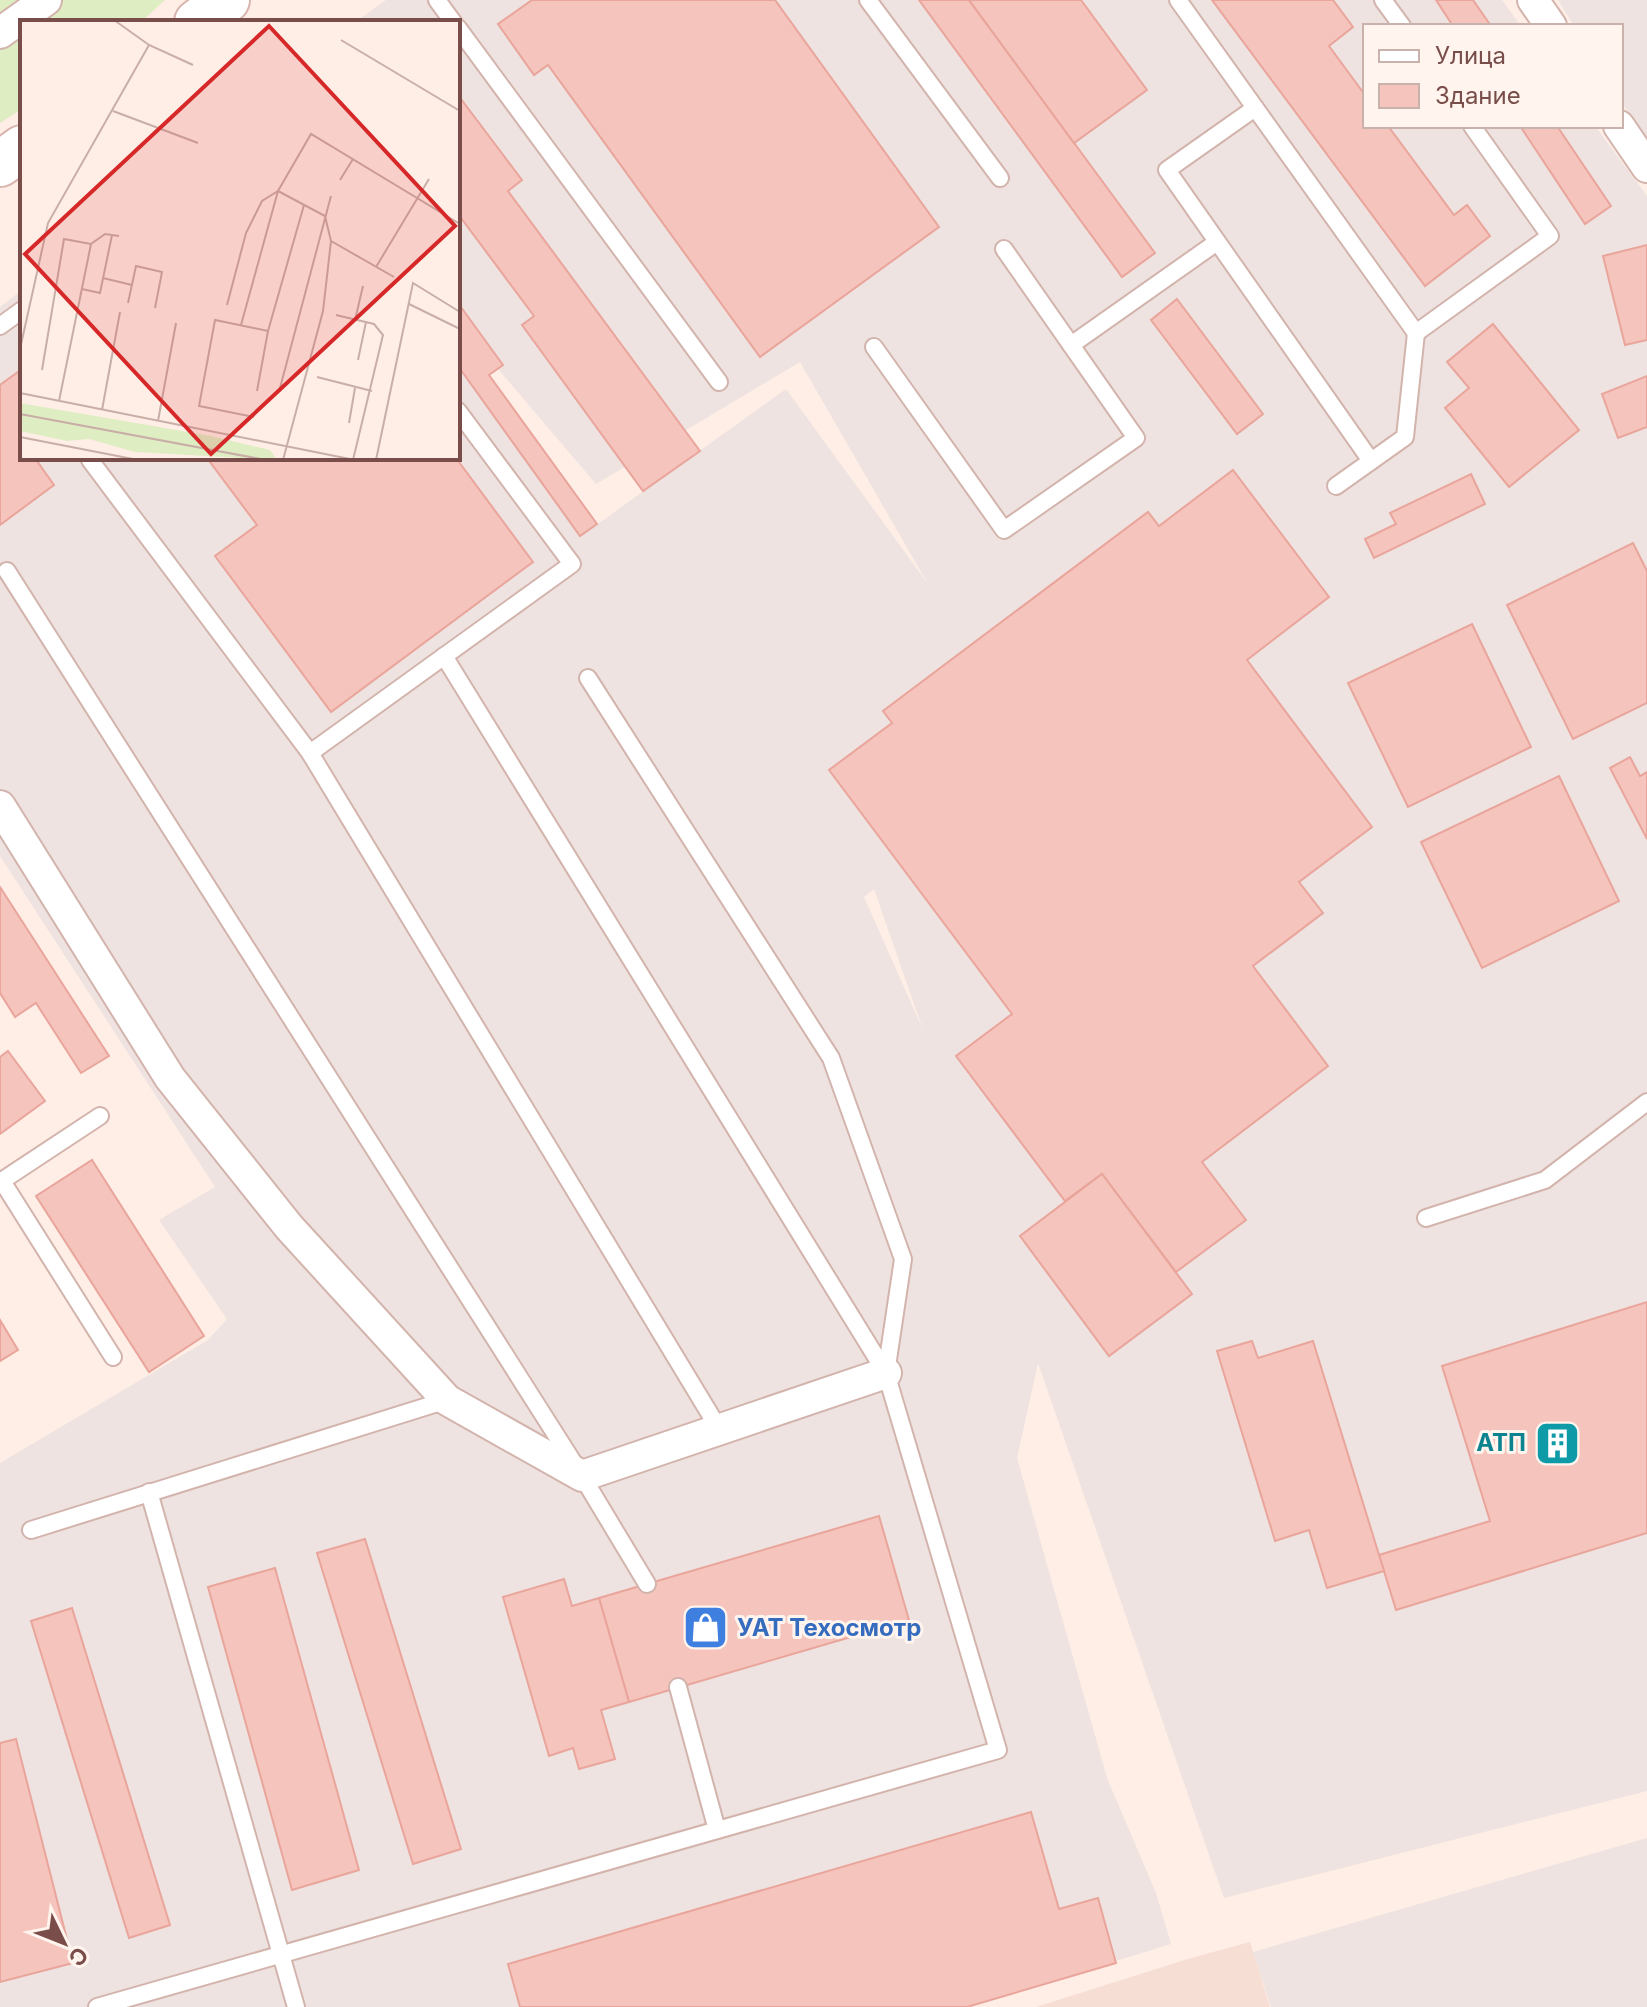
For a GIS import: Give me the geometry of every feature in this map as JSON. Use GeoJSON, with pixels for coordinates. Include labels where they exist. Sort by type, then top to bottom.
{"type":"FeatureCollection","features":[{"type":"Feature","properties":{"kind":"main road"},"geometry":{"type":"LineString","coordinates":[[200,20],[227,0]]}},
{"type":"Feature","properties":{"kind":"main road"},"geometry":{"type":"LineString","coordinates":[[0,164],[20,149]]}},
{"type":"Feature","properties":{"kind":"street"},"geometry":{"type":"LineString","coordinates":[[0,33],[46,0]]}},
{"type":"Feature","properties":{"kind":"street"},"geometry":{"type":"LineString","coordinates":[[1533,0],[1550,24]]}},
{"type":"Feature","properties":{"kind":"street"},"geometry":{"type":"LineString","coordinates":[[1620,128],[1647,167]]}},
{"type":"Feature","properties":{"kind":"street"},"geometry":{"type":"LineString","coordinates":[[0,806],[170,1078],[289,1227],[447,1400],[582,1476],[886,1373]]}},
{"type":"Feature","properties":{"kind":"lane"},"geometry":{"type":"LineString","coordinates":[[437,0],[452,20]]}},
{"type":"Feature","properties":{"kind":"lane"},"geometry":{"type":"LineString","coordinates":[[868,0],[1000,178]]}},
{"type":"Feature","properties":{"kind":"lane"},"geometry":{"type":"LineString","coordinates":[[1178,0],[1416,333],[1405,437],[1336,486]]}},
{"type":"Feature","properties":{"kind":"lane"},"geometry":{"type":"LineString","coordinates":[[1383,0],[1401,24]]}},
{"type":"Feature","properties":{"kind":"lane"},"geometry":{"type":"LineString","coordinates":[[460,31],[719,382]]}},
{"type":"Feature","properties":{"kind":"lane"},"geometry":{"type":"LineString","coordinates":[[1255,108],[1167,170],[1371,461]]}},
{"type":"Feature","properties":{"kind":"lane"},"geometry":{"type":"LineString","coordinates":[[1416,333],[1550,236],[1473,128]]}},
{"type":"Feature","properties":{"kind":"lane"},"geometry":{"type":"LineString","coordinates":[[1071,345],[1217,242]]}},
{"type":"Feature","properties":{"kind":"lane"},"geometry":{"type":"LineString","coordinates":[[874,347],[1004,530],[1136,438],[1004,249]]}},
{"type":"Feature","properties":{"kind":"lane"},"geometry":{"type":"LineString","coordinates":[[0,326],[20,311]]}},
{"type":"Feature","properties":{"kind":"lane"},"geometry":{"type":"LineString","coordinates":[[310,753],[572,564],[460,414]]}},
{"type":"Feature","properties":{"kind":"lane"},"geometry":{"type":"LineString","coordinates":[[90,460],[310,753],[719,1429]]}},
{"type":"Feature","properties":{"kind":"lane"},"geometry":{"type":"LineString","coordinates":[[7,571],[582,1476],[647,1584]]}},
{"type":"Feature","properties":{"kind":"lane"},"geometry":{"type":"LineString","coordinates":[[97,2007],[998,1750],[886,1373],[444,656]]}},
{"type":"Feature","properties":{"kind":"lane"},"geometry":{"type":"LineString","coordinates":[[588,678],[831,1058],[903,1259],[886,1373]]}},
{"type":"Feature","properties":{"kind":"lane"},"geometry":{"type":"LineString","coordinates":[[1426,1218],[1545,1180],[1647,1102]]}},
{"type":"Feature","properties":{"kind":"lane"},"geometry":{"type":"LineString","coordinates":[[100,1116],[1,1181],[113,1357]]}},
{"type":"Feature","properties":{"kind":"lane"},"geometry":{"type":"LineString","coordinates":[[31,1530],[447,1400]]}},
{"type":"Feature","properties":{"kind":"lane"},"geometry":{"type":"LineString","coordinates":[[149,1492],[296,2007]]}},
{"type":"Feature","properties":{"kind":"lane"},"geometry":{"type":"LineString","coordinates":[[678,1687],[717,1830]]}},
{"type":"Feature","properties":{"kind":"shaded area"},"geometry":{"type":"Polygon","coordinates":[[[386,0],[1502,0],[1520,24],[1363,24],[1363,128],[1596,128],[1647,196],[1647,1791],[1224,1898],[1038,1363],[1017,1458],[1107,1778],[1156,1893],[1171,1944],[967,2007],[0,2007],[0,1463],[208,1340],[227,1319],[159,1220],[215,1187],[0,856],[0,307],[20,292],[20,460],[460,460],[460,369],[581,536],[786,389],[928,584],[800,362],[596,484],[460,324],[460,20],[358,20],[386,0]],[[981,677],[884,711],[892,723],[829,770],[842,787],[981,677]],[[874,889],[864,897],[923,1030],[874,889]]]}},
{"type":"Feature","properties":{"kind":"shaded area"},"geometry":{"type":"Polygon","coordinates":[[[1558,0],[1647,0],[1647,143],[1623,104],[1623,24],[1573,24],[1558,0]]]}},
{"type":"Feature","properties":{"kind":"shaded area"},"geometry":{"type":"Polygon","coordinates":[[[1647,1838],[1647,2007],[1271,2007],[1253,1952],[1647,1838]]]}},
{"type":"Feature","properties":{"kind":"shaded area"},"geometry":{"type":"Polygon","coordinates":[[[1250,1942],[1270,2007],[1036,2007],[1191,1958],[1250,1942]]]}},
{"type":"Feature","properties":{"kind":"green space"},"geometry":{"type":"Polygon","coordinates":[[[0,0],[165,0],[143,20],[20,20],[20,110],[0,123],[0,0]]]}},
{"type":"Feature","properties":{"kind":"building"},"geometry":{"type":"Polygon","coordinates":[[[532,0],[775,0],[939,227],[760,357],[548,65],[534,75],[498,24],[532,0]]]}},
{"type":"Feature","properties":{"kind":"building"},"geometry":{"type":"Polygon","coordinates":[[[919,0],[969,0],[1155,253],[1122,277],[919,0]]]}},
{"type":"Feature","properties":{"kind":"building"},"geometry":{"type":"Polygon","coordinates":[[[969,0],[1081,0],[1147,90],[1074,143],[969,0]]]}},
{"type":"Feature","properties":{"kind":"building"},"geometry":{"type":"Polygon","coordinates":[[[1212,0],[1333,0],[1353,27],[1329,46],[1363,92],[1363,128],[1389,128],[1454,215],[1467,205],[1490,236],[1425,286],[1212,0]]]}},
{"type":"Feature","properties":{"kind":"building"},"geometry":{"type":"Polygon","coordinates":[[[1436,0],[1473,0],[1490,24],[1452,24],[1436,0]]]}},
{"type":"Feature","properties":{"kind":"building"},"geometry":{"type":"Polygon","coordinates":[[[460,98],[522,180],[508,191],[700,451],[643,491],[522,325],[534,316],[460,217],[460,98]]]}},
{"type":"Feature","properties":{"kind":"building"},"geometry":{"type":"Polygon","coordinates":[[[1521,128],[1558,128],[1611,206],[1585,224],[1521,128]]]}},
{"type":"Feature","properties":{"kind":"building"},"geometry":{"type":"Polygon","coordinates":[[[1647,245],[1647,340],[1625,345],[1603,256],[1647,245]]]}},
{"type":"Feature","properties":{"kind":"building"},"geometry":{"type":"Polygon","coordinates":[[[1177,299],[1263,414],[1237,434],[1151,320],[1177,299]]]}},
{"type":"Feature","properties":{"kind":"building"},"geometry":{"type":"Polygon","coordinates":[[[460,306],[503,365],[489,375],[597,524],[580,536],[460,369],[460,306]]]}},
{"type":"Feature","properties":{"kind":"building"},"geometry":{"type":"Polygon","coordinates":[[[1493,324],[1579,430],[1509,487],[1445,408],[1469,388],[1447,362],[1493,324]]]}},
{"type":"Feature","properties":{"kind":"building"},"geometry":{"type":"Polygon","coordinates":[[[20,370],[20,460],[38,460],[54,485],[0,525],[0,385],[20,370]]]}},
{"type":"Feature","properties":{"kind":"building"},"geometry":{"type":"Polygon","coordinates":[[[1647,376],[1647,427],[1618,438],[1602,394],[1647,376]]]}},
{"type":"Feature","properties":{"kind":"building"},"geometry":{"type":"Polygon","coordinates":[[[208,460],[457,460],[533,562],[331,712],[215,556],[257,525],[208,460]]]}},
{"type":"Feature","properties":{"kind":"building"},"geometry":{"type":"Polygon","coordinates":[[[1233,470],[1329,597],[1247,660],[1372,827],[1299,882],[1323,913],[1253,966],[1328,1066],[1202,1162],[1246,1220],[1176,1272],[1102,1174],[1065,1201],[956,1056],[1012,1014],[829,770],[892,723],[883,711],[1148,512],[1159,526],[1233,470]]]}},
{"type":"Feature","properties":{"kind":"building"},"geometry":{"type":"Polygon","coordinates":[[[1471,474],[1485,504],[1374,558],[1365,539],[1396,524],[1390,513],[1471,474]]]}},
{"type":"Feature","properties":{"kind":"building"},"geometry":{"type":"Polygon","coordinates":[[[1633,543],[1647,571],[1647,703],[1573,739],[1507,605],[1633,543]]]}},
{"type":"Feature","properties":{"kind":"building"},"geometry":{"type":"Polygon","coordinates":[[[1472,624],[1531,747],[1408,807],[1348,683],[1472,624]]]}},
{"type":"Feature","properties":{"kind":"building"},"geometry":{"type":"Polygon","coordinates":[[[1630,757],[1640,776],[1647,772],[1647,839],[1610,768],[1630,757]]]}},
{"type":"Feature","properties":{"kind":"building"},"geometry":{"type":"Polygon","coordinates":[[[1559,776],[1619,901],[1482,968],[1421,842],[1559,776]]]}},
{"type":"Feature","properties":{"kind":"building"},"geometry":{"type":"Polygon","coordinates":[[[0,887],[109,1056],[81,1073],[36,1003],[15,1017],[0,993],[0,887]]]}},
{"type":"Feature","properties":{"kind":"building"},"geometry":{"type":"Polygon","coordinates":[[[8,1051],[45,1101],[0,1134],[0,1057],[8,1051]]]}},
{"type":"Feature","properties":{"kind":"building"},"geometry":{"type":"Polygon","coordinates":[[[92,1160],[204,1336],[149,1372],[36,1196],[92,1160]]]}},
{"type":"Feature","properties":{"kind":"building"},"geometry":{"type":"Polygon","coordinates":[[[1102,1174],[1192,1294],[1109,1356],[1020,1236],[1102,1174]]]}},
{"type":"Feature","properties":{"kind":"building","name":"АТП"},"geometry":{"type":"Polygon","coordinates":[[[1647,1302],[1647,1533],[1396,1610],[1379,1555],[1490,1521],[1442,1366],[1647,1302]]]}},
{"type":"Feature","properties":{"kind":"building"},"geometry":{"type":"Polygon","coordinates":[[[0,1320],[18,1350],[0,1361],[0,1320]]]}},
{"type":"Feature","properties":{"kind":"building"},"geometry":{"type":"Polygon","coordinates":[[[1252,1341],[1258,1358],[1313,1341],[1384,1571],[1327,1588],[1309,1530],[1275,1541],[1217,1351],[1252,1341]]]}},
{"type":"Feature","properties":{"kind":"building"},"geometry":{"type":"Polygon","coordinates":[[[879,1516],[909,1620],[629,1702],[599,1598],[879,1516]]]}},
{"type":"Feature","properties":{"kind":"building"},"geometry":{"type":"Polygon","coordinates":[[[365,1539],[461,1849],[413,1864],[317,1553],[365,1539]]]}},
{"type":"Feature","properties":{"kind":"building"},"geometry":{"type":"Polygon","coordinates":[[[275,1568],[359,1870],[292,1890],[208,1587],[275,1568]]]}},
{"type":"Feature","properties":{"kind":"building"},"geometry":{"type":"Polygon","coordinates":[[[564,1579],[572,1606],[599,1598],[629,1702],[601,1710],[615,1759],[579,1769],[573,1748],[549,1756],[503,1597],[564,1579]]]}},
{"type":"Feature","properties":{"kind":"building"},"geometry":{"type":"Polygon","coordinates":[[[72,1608],[170,1925],[129,1938],[31,1621],[72,1608]]]}},
{"type":"Feature","properties":{"kind":"building"},"geometry":{"type":"Polygon","coordinates":[[[16,1739],[73,1963],[0,1982],[0,1743],[16,1739]]]}},
{"type":"Feature","properties":{"kind":"building"},"geometry":{"type":"Polygon","coordinates":[[[1031,1812],[1059,1909],[1098,1898],[1116,1963],[967,2007],[520,2007],[508,1964],[1031,1812]]]}},
{"type":"Feature","properties":{"kind":"place","name":"АТП"},"geometry":{"type":"Point","coordinates":[1557,1443]}},
{"type":"Feature","properties":{"kind":"place","name":"УАТ Техосмотр"},"geometry":{"type":"Point","coordinates":[706,1628]}}]}
